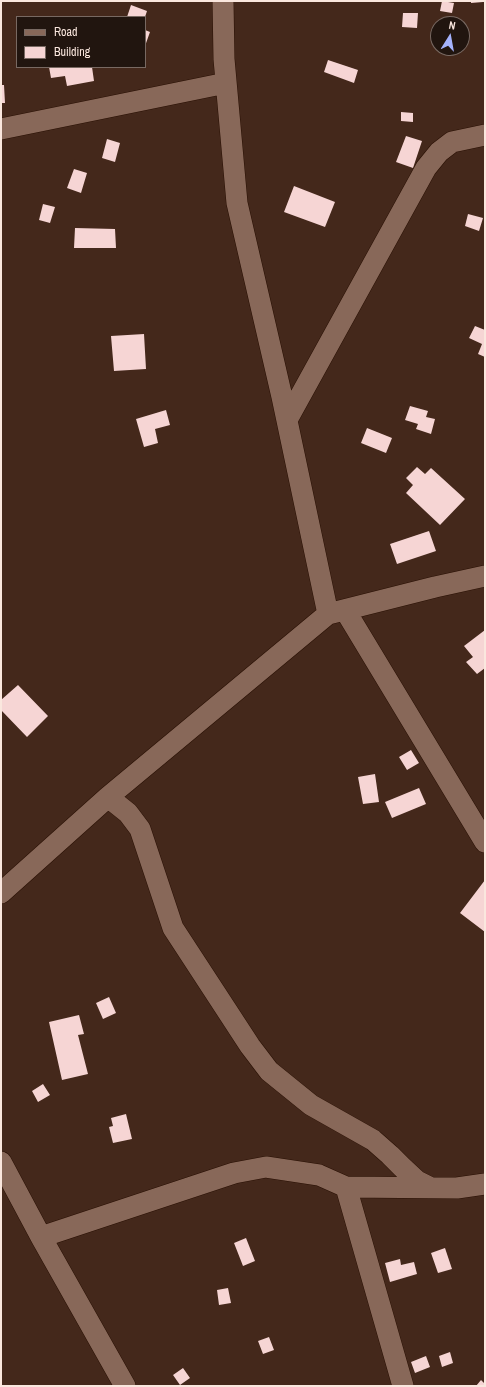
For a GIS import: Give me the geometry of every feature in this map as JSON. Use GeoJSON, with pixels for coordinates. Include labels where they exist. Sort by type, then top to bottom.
{"type":"FeatureCollection","features":[{"type":"Feature","properties":{"kind":"street"},"geometry":{"type":"LineString","coordinates":[[223,1],[224,59],[237,203],[287,420],[336,612],[485,842]]}},
{"type":"Feature","properties":{"kind":"street"},"geometry":{"type":"LineString","coordinates":[[1,129],[226,84]]}},
{"type":"Feature","properties":{"kind":"street"},"geometry":{"type":"LineString","coordinates":[[287,420],[426,168],[439,152],[452,142],[485,135]]}},
{"type":"Feature","properties":{"kind":"street"},"geometry":{"type":"LineString","coordinates":[[1,893],[108,798],[336,612],[485,576]]}},
{"type":"Feature","properties":{"kind":"street"},"geometry":{"type":"LineString","coordinates":[[108,798],[128,813],[140,829],[173,928],[250,1046],[269,1072],[311,1105],[373,1140],[417,1181],[429,1188]]}},
{"type":"Feature","properties":{"kind":"street"},"geometry":{"type":"LineString","coordinates":[[1,1162],[41,1237],[125,1386]]}},
{"type":"Feature","properties":{"kind":"street"},"geometry":{"type":"LineString","coordinates":[[41,1237],[234,1173],[266,1167],[319,1175],[346,1187],[457,1188],[485,1184]]}},
{"type":"Feature","properties":{"kind":"street"},"geometry":{"type":"LineString","coordinates":[[346,1187],[403,1386]]}},
{"type":"Feature","properties":{"kind":"building"},"geometry":{"type":"Polygon","coordinates":[[[442,1],[454,3],[452,13],[440,11],[442,1]]]}},
{"type":"Feature","properties":{"kind":"building"},"geometry":{"type":"Polygon","coordinates":[[[471,1],[483,1],[483,2],[471,3],[471,1]]]}},
{"type":"Feature","properties":{"kind":"building"},"geometry":{"type":"Polygon","coordinates":[[[131,5],[147,11],[145,16],[127,16],[131,5]]]}},
{"type":"Feature","properties":{"kind":"building"},"geometry":{"type":"Polygon","coordinates":[[[403,13],[418,13],[417,28],[402,27],[403,13]]]}},
{"type":"Feature","properties":{"kind":"building"},"geometry":{"type":"Polygon","coordinates":[[[146,30],[150,32],[146,43],[146,30]]]}},
{"type":"Feature","properties":{"kind":"building"},"geometry":{"type":"Polygon","coordinates":[[[328,60],[358,70],[354,83],[324,72],[328,60]]]}},
{"type":"Feature","properties":{"kind":"building"},"geometry":{"type":"Polygon","coordinates":[[[49,68],[92,68],[94,81],[67,86],[65,76],[51,78],[49,68]]]}},
{"type":"Feature","properties":{"kind":"building"},"geometry":{"type":"Polygon","coordinates":[[[1,85],[4,85],[5,103],[1,103],[1,85]]]}},
{"type":"Feature","properties":{"kind":"building"},"geometry":{"type":"Polygon","coordinates":[[[401,112],[413,113],[413,122],[401,121],[401,112]]]}},
{"type":"Feature","properties":{"kind":"building"},"geometry":{"type":"Polygon","coordinates":[[[406,136],[422,141],[413,168],[396,162],[406,136]]]}},
{"type":"Feature","properties":{"kind":"building"},"geometry":{"type":"Polygon","coordinates":[[[107,139],[120,143],[115,162],[102,158],[107,139]]]}},
{"type":"Feature","properties":{"kind":"building"},"geometry":{"type":"Polygon","coordinates":[[[74,169],[87,173],[81,193],[67,188],[74,169]]]}},
{"type":"Feature","properties":{"kind":"building"},"geometry":{"type":"Polygon","coordinates":[[[294,186],[335,202],[325,227],[284,212],[294,186]]]}},
{"type":"Feature","properties":{"kind":"building"},"geometry":{"type":"Polygon","coordinates":[[[43,204],[55,207],[50,223],[39,220],[43,204]]]}},
{"type":"Feature","properties":{"kind":"building"},"geometry":{"type":"Polygon","coordinates":[[[468,214],[483,218],[479,231],[465,226],[468,214]]]}},
{"type":"Feature","properties":{"kind":"building"},"geometry":{"type":"Polygon","coordinates":[[[75,228],[115,229],[116,248],[74,248],[75,228]]]}},
{"type":"Feature","properties":{"kind":"building"},"geometry":{"type":"Polygon","coordinates":[[[475,326],[485,330],[485,357],[478,354],[482,344],[469,338],[475,326]]]}},
{"type":"Feature","properties":{"kind":"building"},"geometry":{"type":"Polygon","coordinates":[[[144,334],[146,369],[114,371],[111,336],[144,334]]]}},
{"type":"Feature","properties":{"kind":"building"},"geometry":{"type":"Polygon","coordinates":[[[410,406],[428,411],[426,417],[435,419],[431,434],[416,429],[418,424],[405,420],[410,406]]]}},
{"type":"Feature","properties":{"kind":"building"},"geometry":{"type":"Polygon","coordinates":[[[166,410],[170,425],[155,429],[158,443],[144,447],[136,419],[166,410]]]}},
{"type":"Feature","properties":{"kind":"building"},"geometry":{"type":"Polygon","coordinates":[[[367,428],[392,438],[386,453],[361,443],[367,428]]]}},
{"type":"Feature","properties":{"kind":"building"},"geometry":{"type":"Polygon","coordinates":[[[417,467],[425,474],[431,468],[465,499],[440,525],[406,493],[413,485],[406,478],[417,467]]]}},
{"type":"Feature","properties":{"kind":"building"},"geometry":{"type":"Polygon","coordinates":[[[429,531],[436,551],[397,564],[390,544],[429,531]]]}},
{"type":"Feature","properties":{"kind":"building"},"geometry":{"type":"Polygon","coordinates":[[[485,630],[485,668],[477,674],[466,662],[473,657],[464,646],[485,630]]]}},
{"type":"Feature","properties":{"kind":"building"},"geometry":{"type":"Polygon","coordinates":[[[18,685],[48,716],[27,737],[1,710],[1,700],[18,685]]]}},
{"type":"Feature","properties":{"kind":"building"},"geometry":{"type":"Polygon","coordinates":[[[411,750],[419,763],[407,770],[399,757],[411,750]]]}},
{"type":"Feature","properties":{"kind":"building"},"geometry":{"type":"Polygon","coordinates":[[[375,774],[379,802],[363,804],[358,777],[375,774]]]}},
{"type":"Feature","properties":{"kind":"building"},"geometry":{"type":"Polygon","coordinates":[[[419,788],[426,804],[392,818],[385,802],[419,788]]]}},
{"type":"Feature","properties":{"kind":"building"},"geometry":{"type":"Polygon","coordinates":[[[485,880],[485,932],[460,913],[485,880]]]}},
{"type":"Feature","properties":{"kind":"building"},"geometry":{"type":"Polygon","coordinates":[[[109,997],[116,1013],[103,1019],[96,1003],[109,997]]]}},
{"type":"Feature","properties":{"kind":"building"},"geometry":{"type":"Polygon","coordinates":[[[79,1015],[84,1034],[78,1035],[88,1074],[62,1080],[49,1022],[79,1015]]]}},
{"type":"Feature","properties":{"kind":"building"},"geometry":{"type":"Polygon","coordinates":[[[43,1084],[50,1095],[38,1102],[32,1091],[43,1084]]]}},
{"type":"Feature","properties":{"kind":"building"},"geometry":{"type":"Polygon","coordinates":[[[126,1114],[132,1139],[113,1143],[109,1127],[113,1126],[111,1118],[126,1114]]]}},
{"type":"Feature","properties":{"kind":"building"},"geometry":{"type":"Polygon","coordinates":[[[246,1238],[255,1261],[243,1266],[234,1243],[246,1238]]]}},
{"type":"Feature","properties":{"kind":"building"},"geometry":{"type":"Polygon","coordinates":[[[445,1248],[452,1269],[438,1273],[431,1253],[445,1248]]]}},
{"type":"Feature","properties":{"kind":"building"},"geometry":{"type":"Polygon","coordinates":[[[400,1259],[401,1265],[414,1262],[417,1274],[390,1282],[385,1263],[400,1259]]]}},
{"type":"Feature","properties":{"kind":"building"},"geometry":{"type":"Polygon","coordinates":[[[228,1288],[231,1303],[219,1305],[217,1290],[228,1288]]]}},
{"type":"Feature","properties":{"kind":"building"},"geometry":{"type":"Polygon","coordinates":[[[269,1337],[274,1350],[263,1354],[258,1341],[269,1337]]]}},
{"type":"Feature","properties":{"kind":"building"},"geometry":{"type":"Polygon","coordinates":[[[450,1352],[453,1363],[442,1367],[439,1356],[450,1352]]]}},
{"type":"Feature","properties":{"kind":"building"},"geometry":{"type":"Polygon","coordinates":[[[426,1356],[430,1367],[415,1373],[411,1362],[426,1356]]]}},
{"type":"Feature","properties":{"kind":"building"},"geometry":{"type":"Polygon","coordinates":[[[183,1368],[190,1378],[180,1385],[173,1375],[183,1368]]]}},
{"type":"Feature","properties":{"kind":"building"},"geometry":{"type":"Polygon","coordinates":[[[481,1380],[485,1386],[476,1386],[481,1380]]]}}]}
